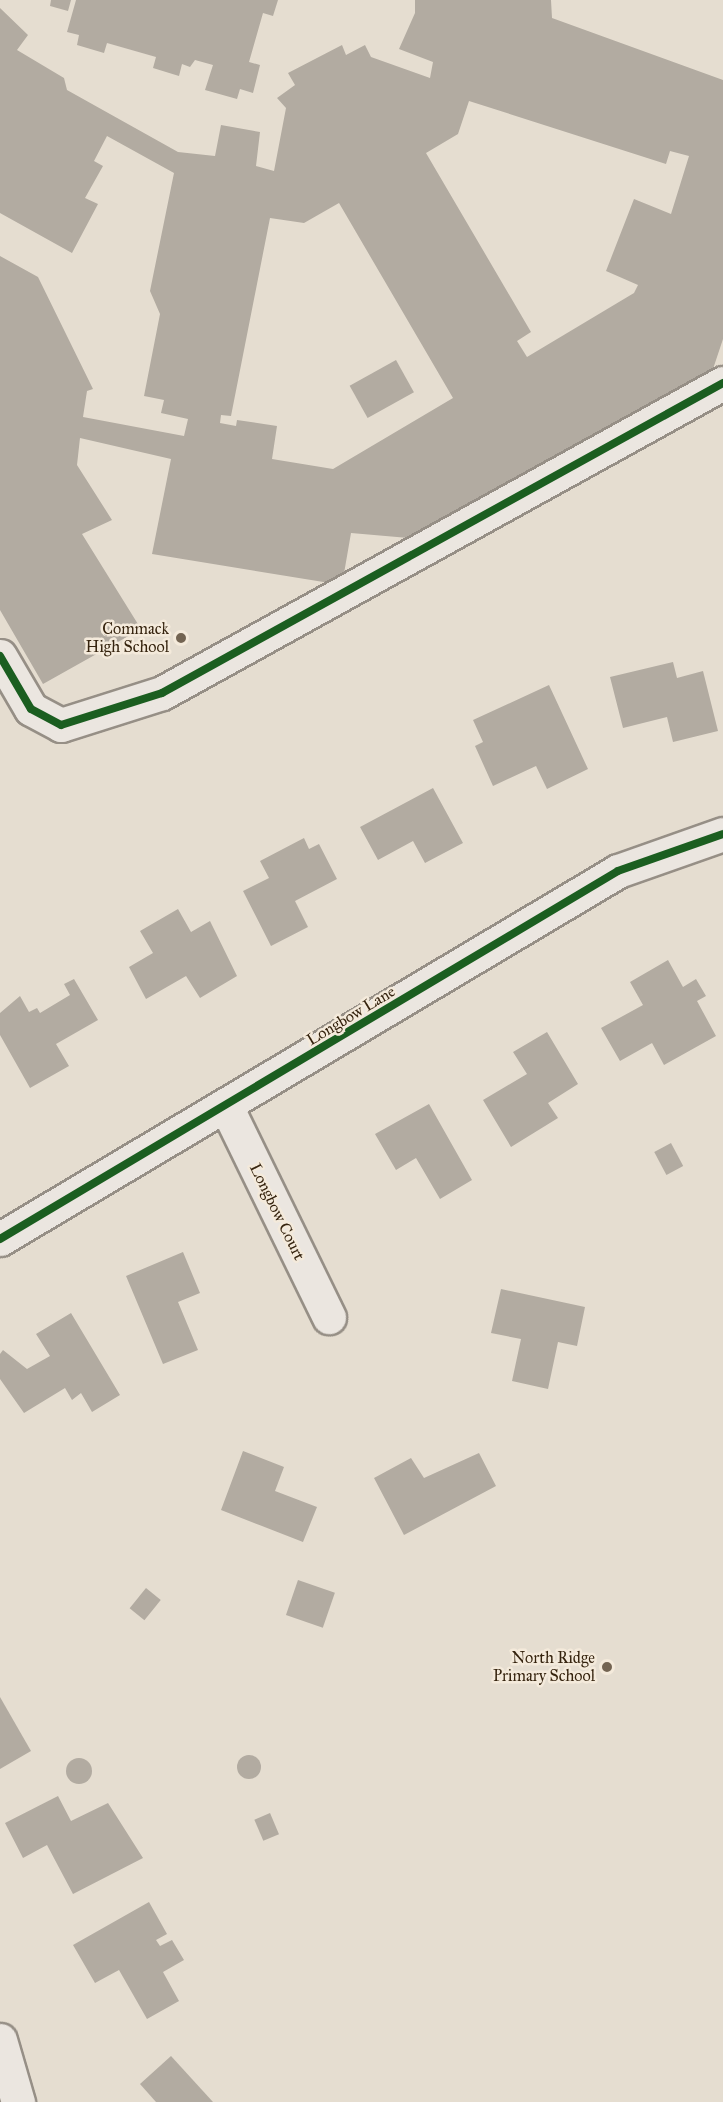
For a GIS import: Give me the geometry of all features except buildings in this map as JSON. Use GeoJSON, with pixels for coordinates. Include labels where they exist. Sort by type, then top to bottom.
{"type":"FeatureCollection","features":[{"type":"Feature","properties":{"kind":"street"},"geometry":{"type":"LineString","coordinates":[[0,656],[31,709],[60,725],[162,693],[723,383]]}},
{"type":"Feature","properties":{"kind":"street","name":"Longbow Lane"},"geometry":{"type":"LineString","coordinates":[[0,1239],[618,871],[723,834]]}},
{"type":"Feature","properties":{"kind":"street","name":"Longbow Court"},"geometry":{"type":"LineString","coordinates":[[226,1106],[329,1317]]}},
{"type":"Feature","properties":{"kind":"street"},"geometry":{"type":"LineString","coordinates":[[0,2040],[18,2102]]}},
{"type":"Feature","properties":{"kind":"cycle path"},"geometry":{"type":"LineString","coordinates":[[0,656],[31,709],[61,725],[162,693],[723,383]]}},
{"type":"Feature","properties":{"kind":"cycle path"},"geometry":{"type":"LineString","coordinates":[[0,1239],[618,871],[723,834]]}},
{"type":"Feature","properties":{"kind":"place","name":"Commack High School"},"geometry":{"type":"Point","coordinates":[181,638]}},
{"type":"Feature","properties":{"kind":"place","name":"North Ridge Primary School"},"geometry":{"type":"Point","coordinates":[607,1667]}}]}
